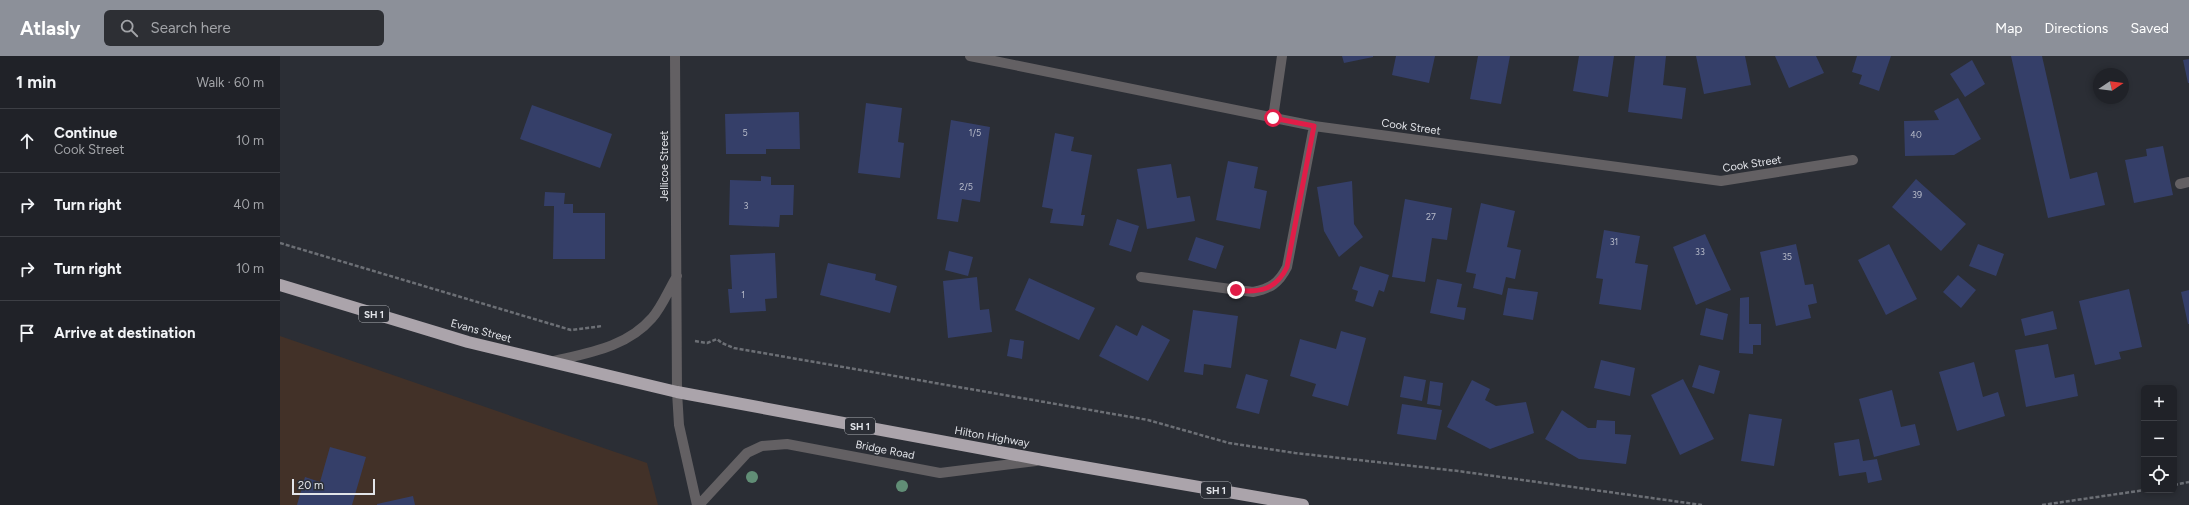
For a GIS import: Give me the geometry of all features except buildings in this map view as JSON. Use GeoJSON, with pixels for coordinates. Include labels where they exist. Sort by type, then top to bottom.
{"type":"FeatureCollection","features":[{"type":"Feature","properties":{"kind":"highway","name":"Evans Street"},"geometry":{"type":"LineString","coordinates":[[280,286],[468,342],[677,392]]}},
{"type":"Feature","properties":{"kind":"highway","name":"Hilton Highway"},"geometry":{"type":"LineString","coordinates":[[677,392],[1044,460],[1303,505]]}},
{"type":"Feature","properties":{"kind":"street","name":"Jellicoe Street"},"geometry":{"type":"LineString","coordinates":[[675,56],[677,392]]}},
{"type":"Feature","properties":{"kind":"street","name":"Cook Street"},"geometry":{"type":"LineString","coordinates":[[970,56],[1314,126],[1721,181],[1853,160]]}},
{"type":"Feature","properties":{"kind":"street"},"geometry":{"type":"LineString","coordinates":[[1273,118],[1282,56]]}},
{"type":"Feature","properties":{"kind":"street"},"geometry":{"type":"LineString","coordinates":[[1141,277],[1253,292],[1265,290],[1275,285],[1282,277],[1287,267],[1314,126]]}},
{"type":"Feature","properties":{"kind":"street","name":"Jellicoe Street"},"geometry":{"type":"LineString","coordinates":[[550,362],[608,348],[629,338],[653,318],[677,275]]}},
{"type":"Feature","properties":{"kind":"street","name":"Bridge Road"},"geometry":{"type":"LineString","coordinates":[[677,392],[679,424],[698,505]]}},
{"type":"Feature","properties":{"kind":"street","name":"Bridge Road"},"geometry":{"type":"LineString","coordinates":[[698,505],[747,453],[762,446],[787,444],[940,473],[1044,460]]}},
{"type":"Feature","properties":{"kind":"path"},"geometry":{"type":"LineString","coordinates":[[280,242],[571,330],[590,329],[606,325]]}},
{"type":"Feature","properties":{"kind":"path"},"geometry":{"type":"LineString","coordinates":[[707,343],[717,339],[734,348],[1148,420],[1229,443],[1295,453],[1458,471],[1702,505]]}},
{"type":"Feature","properties":{"kind":"path"},"geometry":{"type":"LineString","coordinates":[[2177,484],[2189,482]]}},
{"type":"Feature","properties":{"kind":"path"},"geometry":{"type":"LineString","coordinates":[[2042,505],[2141,491]]}},
{"type":"Feature","properties":{"kind":"shaded area"},"geometry":{"type":"Polygon","coordinates":[[[280,336],[647,463],[658,505],[280,505],[280,336]]]}},
{"type":"Feature","properties":{"kind":"route"},"geometry":{"type":"LineString","coordinates":[[1236,290],[1253,292],[1265,290],[1275,285],[1282,277],[1287,267],[1314,126],[1273,118]]}}]}
